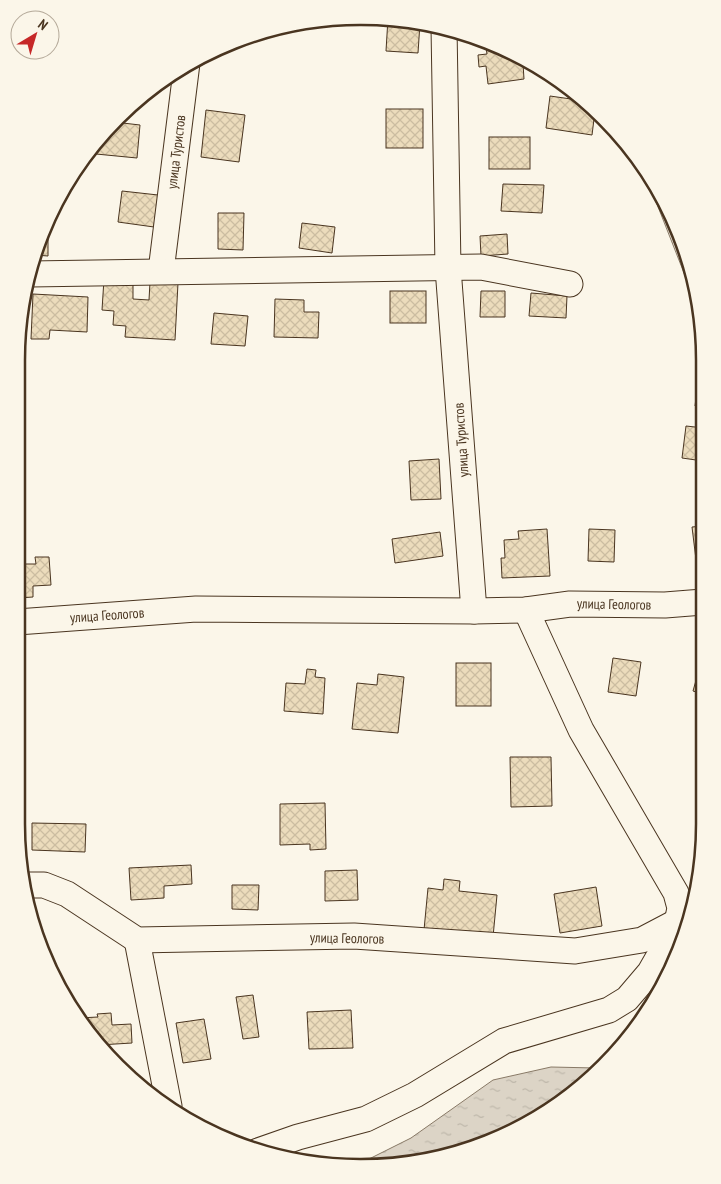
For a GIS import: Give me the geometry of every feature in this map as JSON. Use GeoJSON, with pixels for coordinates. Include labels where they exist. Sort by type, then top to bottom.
{"type":"FeatureCollection","features":[{"type":"Feature","properties":{"kind":"street","name":"улица Туристов"},"geometry":{"type":"LineString","coordinates":[[444,35],[448,268],[474,611]]}},
{"type":"Feature","properties":{"kind":"street","name":"улица Туристов"},"geometry":{"type":"LineString","coordinates":[[161,271],[186,75]]}},
{"type":"Feature","properties":{"kind":"street"},"geometry":{"type":"LineString","coordinates":[[36,274],[480,266],[570,284]]}},
{"type":"Feature","properties":{"kind":"street","name":"улица Геологов"},"geometry":{"type":"LineString","coordinates":[[25,621],[196,609],[474,611],[526,610],[570,604],[665,605],[696,603]]}},
{"type":"Feature","properties":{"kind":"street"},"geometry":{"type":"LineString","coordinates":[[526,610],[581,730],[676,893],[683,917]]}},
{"type":"Feature","properties":{"kind":"street"},"geometry":{"type":"LineString","coordinates":[[30,884],[44,885],[67,894],[137,940],[167,1098]]}},
{"type":"Feature","properties":{"kind":"street","name":"улица Геологов"},"geometry":{"type":"LineString","coordinates":[[137,940],[354,936],[574,951],[642,940],[682,918]]}},
{"type":"Feature","properties":{"kind":"street"},"geometry":{"type":"LineString","coordinates":[[270,1147],[298,1137],[366,1119],[415,1094],[504,1042],[609,1010],[627,999],[650,972],[682,920]]}},
{"type":"Feature","properties":{"kind":"green space"},"geometry":{"type":"Polygon","coordinates":[[[657,205],[670,232],[686,278],[657,205]]]}},
{"type":"Feature","properties":{"kind":"water"},"geometry":{"type":"Polygon","coordinates":[[[551,1067],[591,1068],[565,1090],[547,1102],[528,1114],[489,1133],[447,1148],[426,1153],[370,1159],[411,1138],[493,1080],[551,1067]]]}},
{"type":"Feature","properties":{"kind":"building"},"geometry":{"type":"Polygon","coordinates":[[[387,26],[420,30],[418,53],[386,51],[387,26]]]}},
{"type":"Feature","properties":{"kind":"building"},"geometry":{"type":"Polygon","coordinates":[[[486,50],[523,67],[524,79],[488,84],[486,66],[479,67],[478,55],[487,54],[486,50]]]}},
{"type":"Feature","properties":{"kind":"building"},"geometry":{"type":"Polygon","coordinates":[[[550,96],[571,99],[594,119],[592,135],[546,128],[550,96]]]}},
{"type":"Feature","properties":{"kind":"building"},"geometry":{"type":"Polygon","coordinates":[[[386,109],[423,109],[423,148],[386,148],[386,109]]]}},
{"type":"Feature","properties":{"kind":"building"},"geometry":{"type":"Polygon","coordinates":[[[206,110],[245,115],[239,162],[201,157],[206,110]]]}},
{"type":"Feature","properties":{"kind":"building"},"geometry":{"type":"Polygon","coordinates":[[[123,123],[140,125],[137,158],[96,154],[123,123]]]}},
{"type":"Feature","properties":{"kind":"building"},"geometry":{"type":"Polygon","coordinates":[[[489,137],[530,137],[530,169],[489,169],[489,137]]]}},
{"type":"Feature","properties":{"kind":"building"},"geometry":{"type":"Polygon","coordinates":[[[503,184],[544,185],[542,213],[501,211],[503,184]]]}},
{"type":"Feature","properties":{"kind":"building"},"geometry":{"type":"Polygon","coordinates":[[[122,191],[158,195],[154,227],[118,222],[122,191]]]}},
{"type":"Feature","properties":{"kind":"building"},"geometry":{"type":"Polygon","coordinates":[[[218,213],[244,213],[243,250],[218,249],[218,213]]]}},
{"type":"Feature","properties":{"kind":"building"},"geometry":{"type":"Polygon","coordinates":[[[302,223],[335,227],[332,253],[299,248],[302,223]]]}},
{"type":"Feature","properties":{"kind":"building"},"geometry":{"type":"Polygon","coordinates":[[[507,234],[508,254],[481,256],[480,236],[507,234]]]}},
{"type":"Feature","properties":{"kind":"building"},"geometry":{"type":"Polygon","coordinates":[[[48,240],[48,256],[42,256],[48,240]]]}},
{"type":"Feature","properties":{"kind":"building"},"geometry":{"type":"Polygon","coordinates":[[[104,279],[133,281],[133,299],[149,300],[150,282],[178,283],[175,340],[125,337],[126,326],[113,325],[114,311],[102,310],[104,279]]]}},
{"type":"Feature","properties":{"kind":"building"},"geometry":{"type":"Polygon","coordinates":[[[390,291],[426,291],[426,323],[390,323],[390,291]]]}},
{"type":"Feature","properties":{"kind":"building"},"geometry":{"type":"Polygon","coordinates":[[[481,291],[505,291],[505,317],[480,317],[481,291]]]}},
{"type":"Feature","properties":{"kind":"building"},"geometry":{"type":"Polygon","coordinates":[[[531,293],[567,296],[566,318],[529,316],[531,293]]]}},
{"type":"Feature","properties":{"kind":"building"},"geometry":{"type":"Polygon","coordinates":[[[33,294],[88,297],[87,332],[50,330],[49,339],[31,339],[33,294]]]}},
{"type":"Feature","properties":{"kind":"building"},"geometry":{"type":"Polygon","coordinates":[[[275,299],[304,300],[304,312],[319,312],[318,338],[274,337],[275,299]]]}},
{"type":"Feature","properties":{"kind":"building"},"geometry":{"type":"Polygon","coordinates":[[[214,313],[248,316],[245,346],[211,344],[214,313]]]}},
{"type":"Feature","properties":{"kind":"building"},"geometry":{"type":"Polygon","coordinates":[[[686,426],[696,427],[696,460],[682,458],[686,426]]]}},
{"type":"Feature","properties":{"kind":"building"},"geometry":{"type":"Polygon","coordinates":[[[439,459],[441,499],[411,500],[409,461],[439,459]]]}},
{"type":"Feature","properties":{"kind":"building"},"geometry":{"type":"Polygon","coordinates":[[[692,527],[696,527],[696,560],[692,527]]]}},
{"type":"Feature","properties":{"kind":"building"},"geometry":{"type":"Polygon","coordinates":[[[547,529],[550,576],[502,578],[501,558],[505,558],[504,540],[519,539],[518,531],[547,529]]]}},
{"type":"Feature","properties":{"kind":"building"},"geometry":{"type":"Polygon","coordinates":[[[589,529],[615,530],[614,562],[588,561],[589,529]]]}},
{"type":"Feature","properties":{"kind":"building"},"geometry":{"type":"Polygon","coordinates":[[[440,532],[443,556],[395,563],[392,539],[440,532]]]}},
{"type":"Feature","properties":{"kind":"building"},"geometry":{"type":"Polygon","coordinates":[[[35,557],[49,557],[51,585],[33,586],[33,597],[25,598],[25,564],[36,564],[35,557]]]}},
{"type":"Feature","properties":{"kind":"building"},"geometry":{"type":"Polygon","coordinates":[[[613,658],[641,662],[636,696],[608,692],[613,658]]]}},
{"type":"Feature","properties":{"kind":"building"},"geometry":{"type":"Polygon","coordinates":[[[456,663],[491,663],[491,706],[456,706],[456,663]]]}},
{"type":"Feature","properties":{"kind":"building"},"geometry":{"type":"Polygon","coordinates":[[[307,669],[316,670],[315,677],[325,678],[323,714],[284,711],[286,683],[305,684],[307,669]]]}},
{"type":"Feature","properties":{"kind":"building"},"geometry":{"type":"Polygon","coordinates":[[[378,674],[404,677],[398,733],[352,729],[357,683],[377,685],[378,674]]]}},
{"type":"Feature","properties":{"kind":"building"},"geometry":{"type":"Polygon","coordinates":[[[696,680],[696,692],[693,691],[696,680]]]}},
{"type":"Feature","properties":{"kind":"building"},"geometry":{"type":"Polygon","coordinates":[[[510,757],[551,757],[552,806],[511,807],[510,757]]]}},
{"type":"Feature","properties":{"kind":"building"},"geometry":{"type":"Polygon","coordinates":[[[325,803],[326,849],[310,850],[310,844],[280,845],[280,804],[325,803]]]}},
{"type":"Feature","properties":{"kind":"building"},"geometry":{"type":"Polygon","coordinates":[[[32,823],[86,824],[85,852],[32,850],[32,823]]]}},
{"type":"Feature","properties":{"kind":"building"},"geometry":{"type":"Polygon","coordinates":[[[191,865],[192,884],[164,886],[164,898],[131,900],[129,868],[191,865]]]}},
{"type":"Feature","properties":{"kind":"building"},"geometry":{"type":"Polygon","coordinates":[[[357,870],[358,900],[325,901],[325,871],[357,870]]]}},
{"type":"Feature","properties":{"kind":"building"},"geometry":{"type":"Polygon","coordinates":[[[444,879],[460,881],[459,891],[497,895],[493,937],[424,930],[428,888],[443,890],[444,879]]]}},
{"type":"Feature","properties":{"kind":"building"},"geometry":{"type":"Polygon","coordinates":[[[232,885],[259,885],[258,910],[232,909],[232,885]]]}},
{"type":"Feature","properties":{"kind":"building"},"geometry":{"type":"Polygon","coordinates":[[[596,887],[602,926],[560,933],[554,894],[596,887]]]}},
{"type":"Feature","properties":{"kind":"building"},"geometry":{"type":"Polygon","coordinates":[[[253,995],[259,1037],[243,1039],[236,997],[253,995]]]}},
{"type":"Feature","properties":{"kind":"building"},"geometry":{"type":"Polygon","coordinates":[[[351,1010],[353,1048],[309,1049],[307,1012],[351,1010]]]}},
{"type":"Feature","properties":{"kind":"building"},"geometry":{"type":"Polygon","coordinates":[[[111,1013],[112,1025],[131,1024],[132,1043],[108,1044],[87,1018],[98,1017],[97,1014],[111,1013]]]}},
{"type":"Feature","properties":{"kind":"building"},"geometry":{"type":"Polygon","coordinates":[[[204,1019],[211,1059],[183,1063],[176,1023],[204,1019]]]}}]}
